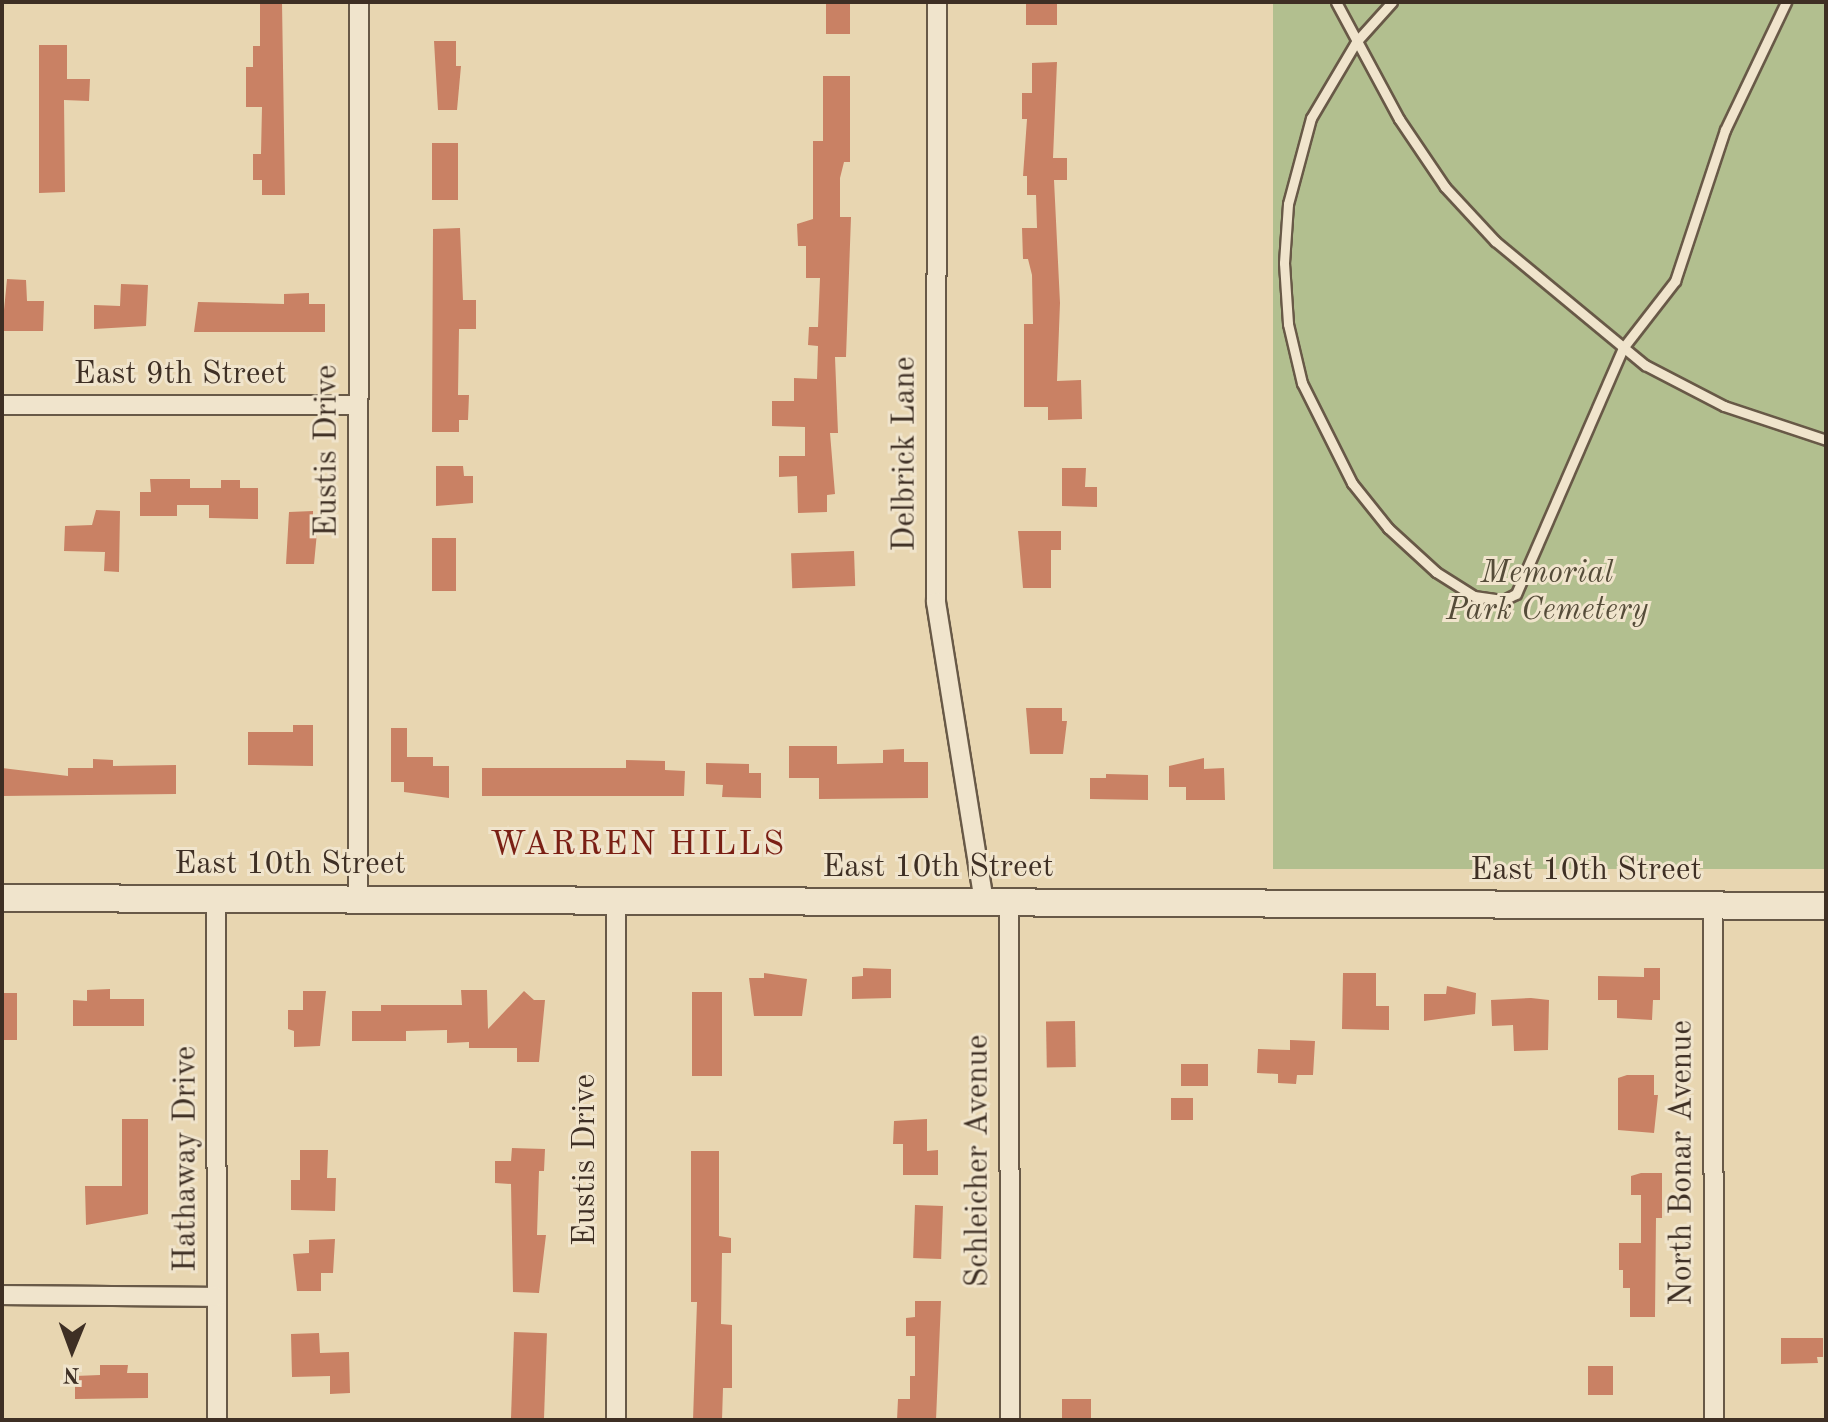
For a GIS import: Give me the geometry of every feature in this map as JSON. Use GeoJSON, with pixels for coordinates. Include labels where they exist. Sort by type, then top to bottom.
{"type":"FeatureCollection","features":[{"type":"Feature","properties":{"kind":"main road","name":"East 10th Street"},"geometry":{"type":"LineString","coordinates":[[2,898],[1826,906]]}},
{"type":"Feature","properties":{"kind":"street","name":"Eustis Drive"},"geometry":{"type":"LineString","coordinates":[[358,899],[359,2]]}},
{"type":"Feature","properties":{"kind":"street","name":"Delbrick Lane"},"geometry":{"type":"LineString","coordinates":[[937,2],[936,602],[997,902]]}},
{"type":"Feature","properties":{"kind":"street","name":"East 9th Street"},"geometry":{"type":"LineString","coordinates":[[2,405],[358,405]]}},
{"type":"Feature","properties":{"kind":"street","name":"Hathaway Drive"},"geometry":{"type":"LineString","coordinates":[[216,899],[217,1420]]}},
{"type":"Feature","properties":{"kind":"street","name":"Eustis Drive"},"geometry":{"type":"LineString","coordinates":[[616,901],[616,1420]]}},
{"type":"Feature","properties":{"kind":"street","name":"Schleicher Avenue"},"geometry":{"type":"LineString","coordinates":[[997,902],[1010,1420]]}},
{"type":"Feature","properties":{"kind":"street","name":"North Bonar Avenue"},"geometry":{"type":"LineString","coordinates":[[1713,905],[1714,1420]]}},
{"type":"Feature","properties":{"kind":"street"},"geometry":{"type":"LineString","coordinates":[[2,1295],[217,1297]]}},
{"type":"Feature","properties":{"kind":"lane"},"geometry":{"type":"LineString","coordinates":[[1336,2],[1356,42],[1445,187],[1495,241],[1623,348],[1724,406],[1826,440]]}},
{"type":"Feature","properties":{"kind":"lane"},"geometry":{"type":"LineString","coordinates":[[1392,2],[1356,42],[1311,118],[1288,204],[1284,263],[1288,324],[1302,383],[1325,438],[1388,528],[1436,572],[1474,596],[1504,600],[1516,594],[1623,348],[1675,281],[1725,130],[1786,2]]}},
{"type":"Feature","properties":{"kind":"green space","name":"Memorial Park Cemetery"},"geometry":{"type":"Polygon","coordinates":[[[1273,2],[1826,2],[1826,869],[1273,869],[1273,2]]]}},
{"type":"Feature","properties":{"kind":"building"},"geometry":{"type":"Polygon","coordinates":[[[260,2],[282,2],[285,195],[262,195],[262,180],[253,180],[253,154],[261,154],[262,107],[246,107],[246,67],[253,67],[253,46],[260,46],[260,2]]]}},
{"type":"Feature","properties":{"kind":"building"},"geometry":{"type":"Polygon","coordinates":[[[826,2],[850,2],[850,34],[826,34],[826,2]]]}},
{"type":"Feature","properties":{"kind":"building"},"geometry":{"type":"Polygon","coordinates":[[[1026,2],[1057,2],[1057,25],[1026,25],[1026,2]]]}},
{"type":"Feature","properties":{"kind":"building"},"geometry":{"type":"Polygon","coordinates":[[[434,41],[456,41],[456,66],[461,66],[457,110],[438,110],[434,41]]]}},
{"type":"Feature","properties":{"kind":"building"},"geometry":{"type":"Polygon","coordinates":[[[39,45],[67,45],[67,79],[90,79],[89,101],[64,100],[65,192],[39,193],[39,45]]]}},
{"type":"Feature","properties":{"kind":"building"},"geometry":{"type":"Polygon","coordinates":[[[1057,62],[1053,158],[1067,158],[1067,180],[1054,180],[1060,303],[1057,381],[1081,380],[1082,419],[1048,420],[1048,407],[1024,407],[1024,324],[1033,324],[1032,275],[1028,259],[1023,259],[1022,228],[1037,228],[1036,195],[1027,195],[1027,176],[1023,176],[1027,119],[1022,119],[1022,93],[1032,93],[1032,63],[1057,62]]]}},
{"type":"Feature","properties":{"kind":"building"},"geometry":{"type":"Polygon","coordinates":[[[823,76],[850,76],[850,162],[844,162],[840,178],[840,217],[851,217],[846,357],[835,357],[838,433],[830,433],[835,494],[827,495],[827,512],[798,513],[797,476],[779,477],[779,456],[805,456],[805,427],[772,426],[772,401],[794,401],[794,378],[817,379],[818,346],[808,345],[809,327],[818,327],[820,278],[806,278],[806,246],[798,246],[797,224],[813,219],[813,141],[823,141],[823,76]]]}},
{"type":"Feature","properties":{"kind":"building"},"geometry":{"type":"Polygon","coordinates":[[[432,143],[458,143],[458,200],[432,200],[432,143]]]}},
{"type":"Feature","properties":{"kind":"building"},"geometry":{"type":"Polygon","coordinates":[[[460,228],[463,300],[476,300],[476,329],[459,329],[458,395],[469,395],[468,420],[459,420],[459,432],[432,432],[433,229],[460,228]]]}},
{"type":"Feature","properties":{"kind":"building"},"geometry":{"type":"Polygon","coordinates":[[[7,279],[26,280],[27,301],[44,301],[43,331],[2,331],[7,279]]]}},
{"type":"Feature","properties":{"kind":"building"},"geometry":{"type":"Polygon","coordinates":[[[121,284],[148,285],[146,326],[94,329],[94,305],[120,306],[121,284]]]}},
{"type":"Feature","properties":{"kind":"building"},"geometry":{"type":"Polygon","coordinates":[[[309,293],[309,304],[325,304],[325,332],[194,332],[198,302],[284,304],[284,294],[309,293]]]}},
{"type":"Feature","properties":{"kind":"building"},"geometry":{"type":"Polygon","coordinates":[[[436,466],[463,466],[464,476],[473,476],[473,503],[436,506],[436,466]]]}},
{"type":"Feature","properties":{"kind":"building"},"geometry":{"type":"Polygon","coordinates":[[[1062,468],[1086,468],[1085,487],[1097,487],[1097,507],[1062,506],[1062,468]]]}},
{"type":"Feature","properties":{"kind":"building"},"geometry":{"type":"Polygon","coordinates":[[[150,479],[190,479],[190,488],[221,488],[221,480],[240,480],[240,488],[258,488],[258,519],[209,518],[209,505],[177,505],[177,516],[140,516],[140,492],[151,492],[150,479]]]}},
{"type":"Feature","properties":{"kind":"building"},"geometry":{"type":"Polygon","coordinates":[[[96,510],[120,511],[119,572],[104,571],[105,552],[64,551],[65,526],[92,525],[96,510]]]}},
{"type":"Feature","properties":{"kind":"building"},"geometry":{"type":"Polygon","coordinates":[[[313,511],[313,522],[318,522],[314,564],[286,564],[289,512],[313,511]]]}},
{"type":"Feature","properties":{"kind":"building"},"geometry":{"type":"Polygon","coordinates":[[[1018,531],[1061,531],[1061,550],[1051,550],[1051,588],[1023,588],[1018,531]]]}},
{"type":"Feature","properties":{"kind":"building"},"geometry":{"type":"Polygon","coordinates":[[[432,538],[456,538],[456,591],[432,591],[432,538]]]}},
{"type":"Feature","properties":{"kind":"building"},"geometry":{"type":"Polygon","coordinates":[[[854,551],[855,586],[792,588],[791,553],[854,551]]]}},
{"type":"Feature","properties":{"kind":"building"},"geometry":{"type":"Polygon","coordinates":[[[1026,708],[1062,708],[1062,721],[1067,721],[1063,754],[1030,754],[1026,708]]]}},
{"type":"Feature","properties":{"kind":"building"},"geometry":{"type":"Polygon","coordinates":[[[293,725],[313,725],[313,766],[248,765],[248,732],[293,732],[293,725]]]}},
{"type":"Feature","properties":{"kind":"building"},"geometry":{"type":"Polygon","coordinates":[[[391,728],[407,728],[407,757],[433,757],[433,766],[449,766],[449,798],[404,792],[404,782],[391,782],[391,728]]]}},
{"type":"Feature","properties":{"kind":"building"},"geometry":{"type":"Polygon","coordinates":[[[789,746],[837,746],[837,764],[883,763],[883,750],[904,749],[904,762],[928,762],[928,798],[819,799],[819,778],[789,778],[789,746]]]}},
{"type":"Feature","properties":{"kind":"building"},"geometry":{"type":"Polygon","coordinates":[[[1204,758],[1204,769],[1224,768],[1225,800],[1186,800],[1186,787],[1169,787],[1169,766],[1204,758]]]}},
{"type":"Feature","properties":{"kind":"building"},"geometry":{"type":"Polygon","coordinates":[[[93,759],[113,760],[113,766],[176,765],[176,794],[2,796],[2,768],[68,776],[68,768],[93,768],[93,759]]]}},
{"type":"Feature","properties":{"kind":"building"},"geometry":{"type":"Polygon","coordinates":[[[626,760],[665,761],[665,770],[685,771],[684,796],[482,796],[482,768],[626,768],[626,760]]]}},
{"type":"Feature","properties":{"kind":"building"},"geometry":{"type":"Polygon","coordinates":[[[706,763],[749,764],[749,773],[761,773],[761,798],[722,797],[723,785],[706,784],[706,763]]]}},
{"type":"Feature","properties":{"kind":"building"},"geometry":{"type":"Polygon","coordinates":[[[1106,774],[1148,775],[1148,800],[1090,799],[1090,778],[1106,778],[1106,774]]]}},
{"type":"Feature","properties":{"kind":"building"},"geometry":{"type":"Polygon","coordinates":[[[863,968],[891,969],[891,998],[852,999],[852,977],[863,976],[863,968]]]}},
{"type":"Feature","properties":{"kind":"building"},"geometry":{"type":"Polygon","coordinates":[[[1644,968],[1660,968],[1660,1000],[1653,1000],[1652,1020],[1617,1018],[1617,1000],[1598,1000],[1598,976],[1644,977],[1644,968]]]}},
{"type":"Feature","properties":{"kind":"building"},"geometry":{"type":"Polygon","coordinates":[[[764,973],[807,979],[802,1016],[754,1016],[749,978],[764,978],[764,973]]]}},
{"type":"Feature","properties":{"kind":"building"},"geometry":{"type":"Polygon","coordinates":[[[1343,973],[1376,973],[1376,1006],[1389,1006],[1389,1030],[1342,1029],[1343,973]]]}},
{"type":"Feature","properties":{"kind":"building"},"geometry":{"type":"Polygon","coordinates":[[[1447,986],[1476,993],[1475,1014],[1424,1021],[1424,994],[1446,994],[1447,986]]]}},
{"type":"Feature","properties":{"kind":"building"},"geometry":{"type":"Polygon","coordinates":[[[110,989],[110,999],[144,999],[144,1026],[73,1026],[73,1000],[87,1001],[87,990],[110,989]]]}},
{"type":"Feature","properties":{"kind":"building"},"geometry":{"type":"Polygon","coordinates":[[[461,990],[487,990],[488,1029],[524,991],[534,1000],[545,1000],[539,1062],[517,1062],[517,1048],[469,1048],[469,1042],[447,1043],[447,1030],[406,1031],[406,1041],[352,1041],[352,1011],[381,1011],[381,1005],[462,1005],[461,990]]]}},
{"type":"Feature","properties":{"kind":"building"},"geometry":{"type":"Polygon","coordinates":[[[303,991],[326,991],[320,1046],[294,1047],[294,1031],[288,1029],[288,1010],[303,1010],[303,991]]]}},
{"type":"Feature","properties":{"kind":"building"},"geometry":{"type":"Polygon","coordinates":[[[692,992],[722,992],[722,1076],[692,1076],[692,992]]]}},
{"type":"Feature","properties":{"kind":"building"},"geometry":{"type":"Polygon","coordinates":[[[2,993],[17,993],[17,1040],[2,1040],[2,993]]]}},
{"type":"Feature","properties":{"kind":"building"},"geometry":{"type":"Polygon","coordinates":[[[1491,1000],[1549,1000],[1548,1050],[1514,1051],[1513,1025],[1492,1026],[1491,1000]]]}},
{"type":"Feature","properties":{"kind":"building"},"geometry":{"type":"Polygon","coordinates":[[[1075,1021],[1076,1067],[1047,1067],[1046,1022],[1075,1021]]]}},
{"type":"Feature","properties":{"kind":"building"},"geometry":{"type":"Polygon","coordinates":[[[1290,1040],[1315,1041],[1313,1075],[1297,1075],[1296,1084],[1278,1083],[1278,1074],[1257,1073],[1258,1049],[1290,1050],[1290,1040]]]}},
{"type":"Feature","properties":{"kind":"building"},"geometry":{"type":"Polygon","coordinates":[[[1181,1064],[1208,1064],[1208,1086],[1181,1086],[1181,1064]]]}},
{"type":"Feature","properties":{"kind":"building"},"geometry":{"type":"Polygon","coordinates":[[[1654,1075],[1654,1095],[1658,1095],[1654,1133],[1618,1130],[1618,1078],[1654,1075]]]}},
{"type":"Feature","properties":{"kind":"building"},"geometry":{"type":"Polygon","coordinates":[[[1171,1098],[1193,1098],[1193,1120],[1171,1120],[1171,1098]]]}},
{"type":"Feature","properties":{"kind":"building"},"geometry":{"type":"Polygon","coordinates":[[[122,1119],[148,1119],[148,1214],[86,1225],[85,1186],[122,1186],[122,1119]]]}},
{"type":"Feature","properties":{"kind":"building"},"geometry":{"type":"Polygon","coordinates":[[[927,1119],[927,1151],[938,1150],[938,1175],[903,1175],[903,1144],[893,1144],[894,1121],[927,1119]]]}},
{"type":"Feature","properties":{"kind":"building"},"geometry":{"type":"Polygon","coordinates":[[[512,1148],[545,1149],[544,1171],[539,1171],[537,1235],[546,1235],[539,1293],[513,1292],[511,1184],[495,1183],[495,1161],[511,1161],[512,1148]]]}},
{"type":"Feature","properties":{"kind":"building"},"geometry":{"type":"Polygon","coordinates":[[[300,1150],[328,1150],[327,1178],[336,1178],[335,1211],[291,1210],[291,1180],[300,1180],[300,1150]]]}},
{"type":"Feature","properties":{"kind":"building"},"geometry":{"type":"Polygon","coordinates":[[[691,1151],[719,1151],[719,1236],[731,1238],[731,1253],[722,1253],[721,1324],[732,1325],[732,1388],[723,1388],[722,1420],[693,1420],[697,1302],[691,1302],[691,1151]]]}},
{"type":"Feature","properties":{"kind":"building"},"geometry":{"type":"Polygon","coordinates":[[[1662,1173],[1662,1218],[1656,1218],[1655,1317],[1630,1317],[1630,1288],[1623,1288],[1623,1270],[1619,1270],[1619,1243],[1641,1243],[1641,1195],[1631,1195],[1631,1176],[1662,1173]]]}},
{"type":"Feature","properties":{"kind":"building"},"geometry":{"type":"Polygon","coordinates":[[[915,1205],[943,1206],[941,1259],[913,1258],[915,1205]]]}},
{"type":"Feature","properties":{"kind":"building"},"geometry":{"type":"Polygon","coordinates":[[[335,1239],[333,1273],[321,1273],[321,1291],[297,1291],[293,1254],[309,1253],[309,1240],[335,1239]]]}},
{"type":"Feature","properties":{"kind":"building"},"geometry":{"type":"Polygon","coordinates":[[[915,1301],[941,1301],[936,1420],[897,1420],[898,1399],[910,1399],[910,1376],[915,1376],[915,1336],[906,1336],[906,1318],[915,1317],[915,1301]]]}},
{"type":"Feature","properties":{"kind":"building"},"geometry":{"type":"Polygon","coordinates":[[[514,1332],[547,1333],[544,1420],[511,1420],[514,1332]]]}},
{"type":"Feature","properties":{"kind":"building"},"geometry":{"type":"Polygon","coordinates":[[[319,1333],[320,1353],[349,1352],[350,1393],[330,1394],[330,1376],[292,1377],[291,1334],[319,1333]]]}},
{"type":"Feature","properties":{"kind":"building"},"geometry":{"type":"Polygon","coordinates":[[[1781,1338],[1823,1338],[1823,1357],[1817,1357],[1818,1363],[1781,1364],[1781,1338]]]}},
{"type":"Feature","properties":{"kind":"building"},"geometry":{"type":"Polygon","coordinates":[[[100,1365],[128,1365],[127,1373],[148,1373],[148,1398],[75,1399],[75,1376],[100,1375],[100,1365]]]}},
{"type":"Feature","properties":{"kind":"building"},"geometry":{"type":"Polygon","coordinates":[[[1588,1366],[1613,1366],[1613,1395],[1588,1395],[1588,1366]]]}},
{"type":"Feature","properties":{"kind":"building"},"geometry":{"type":"Polygon","coordinates":[[[1062,1399],[1091,1399],[1091,1420],[1062,1420],[1062,1399]]]}},
{"type":"Feature","properties":{"kind":"district","name":"WARREN HILLS"},"geometry":{"type":"Point","coordinates":[638,846]}}]}
